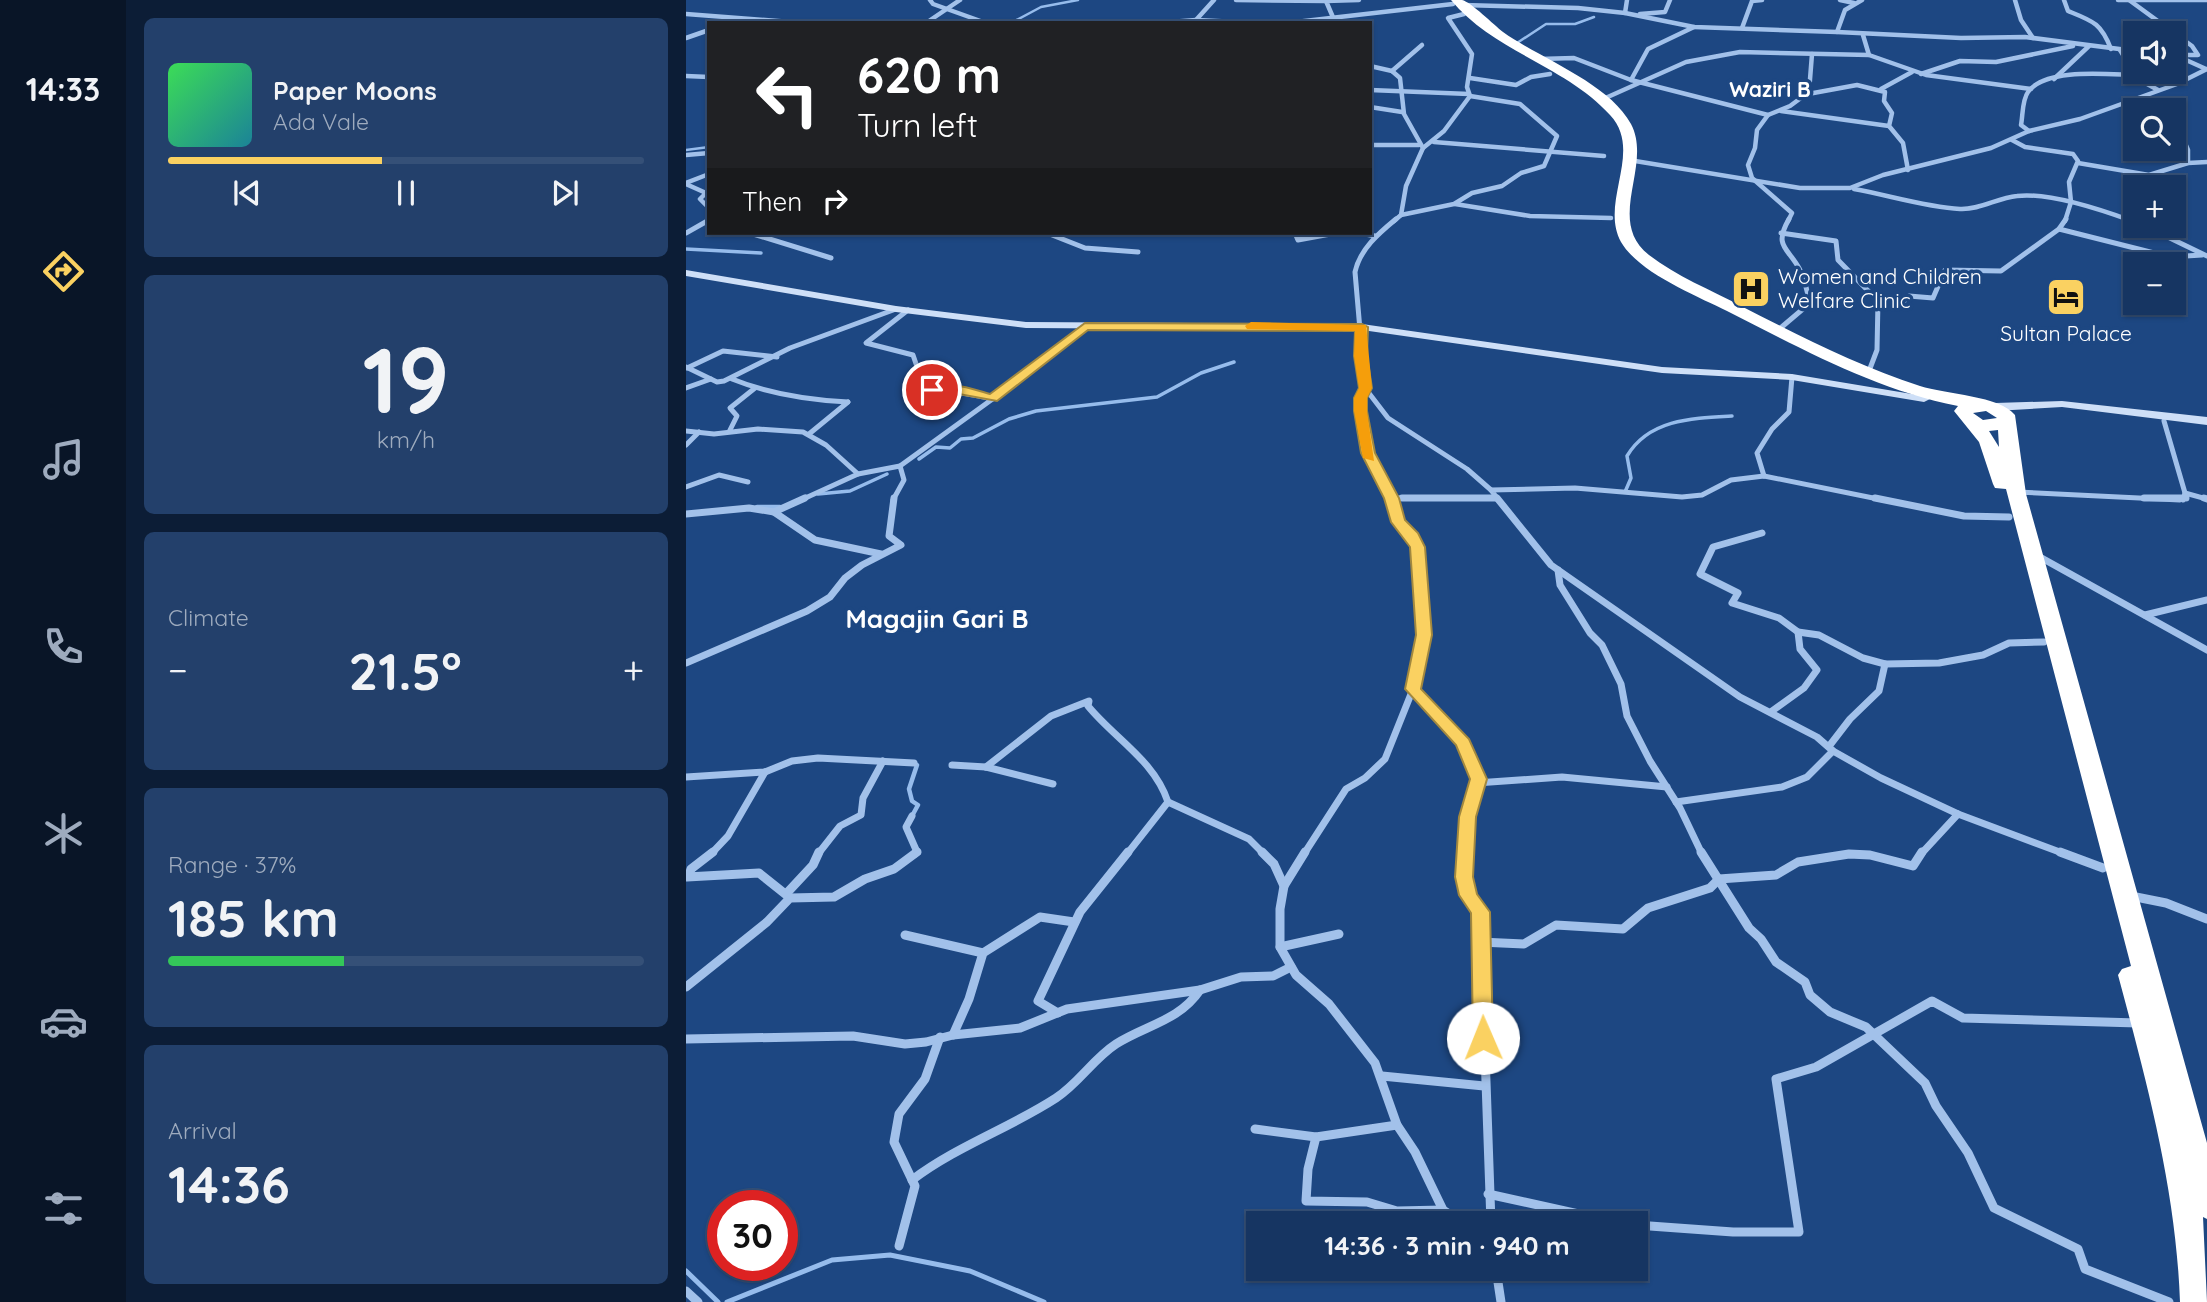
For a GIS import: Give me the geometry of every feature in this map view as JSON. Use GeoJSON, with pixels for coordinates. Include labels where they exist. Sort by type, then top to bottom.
{"type":"FeatureCollection","features":[{"type":"Feature","properties":{"kind":"highway"},"geometry":{"type":"LineString","coordinates":[[1457,4],[1537,60],[1601,100],[1626,127],[1630,143],[1622,221],[1624,237],[1634,251],[1676,279],[1777,331],[1869,372],[1986,414],[2016,492],[2034,554],[2123,894],[2194,1144],[2207,1207]]}},
{"type":"Feature","properties":{"kind":"highway"},"geometry":{"type":"LineString","coordinates":[[1457,4],[1513,51],[1594,103],[1616,126],[1621,159],[1611,218],[1612,230],[1624,250],[1656,274],[1816,360],[1924,399],[1986,414]]}},
{"type":"Feature","properties":{"kind":"highway"},"geometry":{"type":"LineString","coordinates":[[1986,414],[1982,430],[1998,464],[2009,517],[2044,642],[2187,1195],[2195,1302]]}},
{"type":"Feature","properties":{"kind":"street"},"geometry":{"type":"LineString","coordinates":[[930,0],[945,9],[980,21]]}},
{"type":"Feature","properties":{"kind":"street"},"geometry":{"type":"LineString","coordinates":[[929,21],[960,0]]}},
{"type":"Feature","properties":{"kind":"street"},"geometry":{"type":"LineString","coordinates":[[1192,21],[1214,0]]}},
{"type":"Feature","properties":{"kind":"street"},"geometry":{"type":"LineString","coordinates":[[1236,0],[1359,0]]}},
{"type":"Feature","properties":{"kind":"street"},"geometry":{"type":"LineString","coordinates":[[1493,5],[1514,0]]}},
{"type":"Feature","properties":{"kind":"street"},"geometry":{"type":"LineString","coordinates":[[1576,0],[1578,8]]}},
{"type":"Feature","properties":{"kind":"street"},"geometry":{"type":"LineString","coordinates":[[1625,13],[1627,0]]}},
{"type":"Feature","properties":{"kind":"street"},"geometry":{"type":"LineString","coordinates":[[1637,15],[1665,12],[1670,0]]}},
{"type":"Feature","properties":{"kind":"street"},"geometry":{"type":"LineString","coordinates":[[1742,28],[1752,1],[1762,0]]}},
{"type":"Feature","properties":{"kind":"street"},"geometry":{"type":"LineString","coordinates":[[1840,0],[1855,3]]}},
{"type":"Feature","properties":{"kind":"street"},"geometry":{"type":"LineString","coordinates":[[1837,32],[1842,15],[1862,0]]}},
{"type":"Feature","properties":{"kind":"street"},"geometry":{"type":"LineString","coordinates":[[2015,0],[2021,20],[2034,38]]}},
{"type":"Feature","properties":{"kind":"street"},"geometry":{"type":"LineString","coordinates":[[2064,0],[2068,11],[2091,20],[2104,30],[2112,49]]}},
{"type":"Feature","properties":{"kind":"street"},"geometry":{"type":"LineString","coordinates":[[2118,0],[2207,0]]}},
{"type":"Feature","properties":{"kind":"street"},"geometry":{"type":"LineString","coordinates":[[2129,0],[2158,21]]}},
{"type":"Feature","properties":{"kind":"street"},"geometry":{"type":"LineString","coordinates":[[1325,1],[1335,21]]}},
{"type":"Feature","properties":{"kind":"street"},"geometry":{"type":"LineString","coordinates":[[1372,145],[1421,146],[1434,142],[1445,134],[1454,115],[1469,95],[1470,78],[1474,73],[1473,57],[1463,36],[1453,30],[1448,18],[1457,4]]}},
{"type":"Feature","properties":{"kind":"street"},"geometry":{"type":"LineString","coordinates":[[1339,21],[1384,10],[1457,4],[1578,8],[1625,13],[1694,27],[1863,35],[2034,38],[2123,50]]}},
{"type":"Feature","properties":{"kind":"street"},"geometry":{"type":"LineString","coordinates":[[686,14],[757,21]]}},
{"type":"Feature","properties":{"kind":"street"},"geometry":{"type":"LineString","coordinates":[[727,21],[732,18]]}},
{"type":"Feature","properties":{"kind":"street"},"geometry":{"type":"LineString","coordinates":[[1631,80],[1651,47],[1694,27]]}},
{"type":"Feature","properties":{"kind":"street"},"geometry":{"type":"LineString","coordinates":[[1958,30],[1961,38]]}},
{"type":"Feature","properties":{"kind":"street"},"geometry":{"type":"LineString","coordinates":[[686,38],[707,31]]}},
{"type":"Feature","properties":{"kind":"street"},"geometry":{"type":"LineString","coordinates":[[1863,35],[1869,55]]}},
{"type":"Feature","properties":{"kind":"street"},"geometry":{"type":"LineString","coordinates":[[2186,42],[2199,55],[2186,55]]}},
{"type":"Feature","properties":{"kind":"street"},"geometry":{"type":"LineString","coordinates":[[1392,71],[1422,44]]}},
{"type":"Feature","properties":{"kind":"street"},"geometry":{"type":"LineString","coordinates":[[1920,74],[1960,61],[1996,62],[2076,45]]}},
{"type":"Feature","properties":{"kind":"street"},"geometry":{"type":"LineString","coordinates":[[2054,79],[2089,46]]}},
{"type":"Feature","properties":{"kind":"street"},"geometry":{"type":"LineString","coordinates":[[2120,50],[2123,55]]}},
{"type":"Feature","properties":{"kind":"street"},"geometry":{"type":"LineString","coordinates":[[1537,60],[1554,54],[1582,59],[1631,80],[1768,115],[1808,94],[1849,86],[1881,89],[1912,72]]}},
{"type":"Feature","properties":{"kind":"street"},"geometry":{"type":"LineString","coordinates":[[1601,100],[1638,81],[1686,62],[1721,54],[1869,55],[1920,74],[2031,89],[2054,79],[2080,75],[2123,75]]}},
{"type":"Feature","properties":{"kind":"street"},"geometry":{"type":"LineString","coordinates":[[1808,94],[1812,54]]}},
{"type":"Feature","properties":{"kind":"street"},"geometry":{"type":"LineString","coordinates":[[2186,61],[2205,70]]}},
{"type":"Feature","properties":{"kind":"street"},"geometry":{"type":"LineString","coordinates":[[1372,66],[1392,71],[1400,78],[1398,90],[1402,112],[1421,146],[1418,165],[1406,186],[1401,215]]}},
{"type":"Feature","properties":{"kind":"street"},"geometry":{"type":"LineString","coordinates":[[2137,98],[2205,70]]}},
{"type":"Feature","properties":{"kind":"street"},"geometry":{"type":"LineString","coordinates":[[1470,78],[1516,86],[1531,77],[1550,74]]}},
{"type":"Feature","properties":{"kind":"street"},"geometry":{"type":"LineString","coordinates":[[686,76],[707,76]]}},
{"type":"Feature","properties":{"kind":"street"},"geometry":{"type":"LineString","coordinates":[[2147,84],[2158,90]]}},
{"type":"Feature","properties":{"kind":"street"},"geometry":{"type":"LineString","coordinates":[[1516,86],[1520,104]]}},
{"type":"Feature","properties":{"kind":"street"},"geometry":{"type":"LineString","coordinates":[[1316,1137],[1308,1169],[1306,1201],[1367,1202],[1397,1211],[1443,1210],[1415,1152],[1397,1125],[1382,1076],[1362,1045],[1329,1004],[1310,989],[1291,967],[1280,947],[1280,909],[1284,886],[1335,802],[1346,789],[1365,778],[1385,759],[1413,689],[1424,635],[1418,547],[1413,536],[1398,522],[1392,498],[1368,453],[1361,411],[1361,398],[1365,388],[1361,356],[1362,327],[1355,272],[1363,251],[1375,236],[1401,215],[1454,204],[1472,193],[1502,186],[1521,173],[1544,166],[1557,136],[1520,104],[1469,95],[1372,89]]}},
{"type":"Feature","properties":{"kind":"street"},"geometry":{"type":"LineString","coordinates":[[1881,89],[1892,113],[1889,126]]}},
{"type":"Feature","properties":{"kind":"street"},"geometry":{"type":"LineString","coordinates":[[2029,131],[2021,125],[2026,97],[2031,89]]}},
{"type":"Feature","properties":{"kind":"street"},"geometry":{"type":"LineString","coordinates":[[1628,160],[1756,182],[1820,190],[1850,188],[2012,140],[2029,131],[2080,119],[2123,103]]}},
{"type":"Feature","properties":{"kind":"street"},"geometry":{"type":"LineString","coordinates":[[1372,107],[1402,112]]}},
{"type":"Feature","properties":{"kind":"street"},"geometry":{"type":"LineString","coordinates":[[1780,111],[1889,126],[1903,143],[1908,170]]}},
{"type":"Feature","properties":{"kind":"street"},"geometry":{"type":"LineString","coordinates":[[1768,115],[1757,131],[1755,148],[1748,159],[1748,165],[1756,182],[1792,213],[1782,233],[1784,250],[1795,260],[1811,303],[1777,331]]}},
{"type":"Feature","properties":{"kind":"street"},"geometry":{"type":"LineString","coordinates":[[2012,140],[2025,147],[2073,154],[2078,163]]}},
{"type":"Feature","properties":{"kind":"street"},"geometry":{"type":"LineString","coordinates":[[1434,142],[1604,156]]}},
{"type":"Feature","properties":{"kind":"street"},"geometry":{"type":"LineString","coordinates":[[2186,145],[2188,163]]}},
{"type":"Feature","properties":{"kind":"street"},"geometry":{"type":"LineString","coordinates":[[686,155],[707,153]]}},
{"type":"Feature","properties":{"kind":"street"},"geometry":{"type":"LineString","coordinates":[[2078,163],[2149,175],[2188,163],[2207,162]]}},
{"type":"Feature","properties":{"kind":"street"},"geometry":{"type":"LineString","coordinates":[[1782,233],[1836,242],[1838,260],[1878,300],[1902,303],[1909,296],[1933,298],[1945,270],[2001,271],[2059,229],[2067,218],[2071,202],[2069,182],[2078,163]]}},
{"type":"Feature","properties":{"kind":"street"},"geometry":{"type":"LineString","coordinates":[[686,184],[707,175]]}},
{"type":"Feature","properties":{"kind":"street"},"geometry":{"type":"LineString","coordinates":[[686,184],[707,193]]}},
{"type":"Feature","properties":{"kind":"street"},"geometry":{"type":"LineString","coordinates":[[1850,188],[1959,209],[1984,206],[2016,196],[2071,202],[2123,218]]}},
{"type":"Feature","properties":{"kind":"street"},"geometry":{"type":"LineString","coordinates":[[707,194],[699,199],[707,206]]}},
{"type":"Feature","properties":{"kind":"street"},"geometry":{"type":"LineString","coordinates":[[1454,204],[1530,216],[1611,218]]}},
{"type":"Feature","properties":{"kind":"street"},"geometry":{"type":"LineString","coordinates":[[686,233],[707,221]]}},
{"type":"Feature","properties":{"kind":"street"},"geometry":{"type":"LineString","coordinates":[[2059,229],[2170,257],[2204,255]]}},
{"type":"Feature","properties":{"kind":"street"},"geometry":{"type":"LineString","coordinates":[[756,235],[831,258]]}},
{"type":"Feature","properties":{"kind":"street"},"geometry":{"type":"LineString","coordinates":[[1052,235],[1085,248],[1138,252]]}},
{"type":"Feature","properties":{"kind":"street"},"geometry":{"type":"LineString","coordinates":[[1296,235],[1298,240],[1306,241],[1328,235]]}},
{"type":"Feature","properties":{"kind":"street"},"geometry":{"type":"LineString","coordinates":[[1370,235],[1375,236]]}},
{"type":"Feature","properties":{"kind":"street"},"geometry":{"type":"LineString","coordinates":[[2170,238],[2187,250],[2204,255]]}},
{"type":"Feature","properties":{"kind":"street"},"geometry":{"type":"LineString","coordinates":[[686,273],[902,310],[1026,325],[1362,327],[1662,370],[1792,377],[1924,399]]}},
{"type":"Feature","properties":{"kind":"street"},"geometry":{"type":"LineString","coordinates":[[1869,372],[1877,350],[1878,300]]}},
{"type":"Feature","properties":{"kind":"street"},"geometry":{"type":"LineString","coordinates":[[687,367],[720,382],[732,379],[778,357],[790,348],[902,310]]}},
{"type":"Feature","properties":{"kind":"street"},"geometry":{"type":"LineString","coordinates":[[902,310],[866,343],[913,355],[924,387],[948,392],[959,390],[992,399]]}},
{"type":"Feature","properties":{"kind":"street"},"geometry":{"type":"LineString","coordinates":[[774,512],[858,474],[900,466],[1085,327]]}},
{"type":"Feature","properties":{"kind":"street"},"geometry":{"type":"LineString","coordinates":[[687,367],[723,351],[778,357]]}},
{"type":"Feature","properties":{"kind":"street"},"geometry":{"type":"LineString","coordinates":[[1764,477],[1757,453],[1772,429],[1789,412],[1792,400],[1788,386],[1792,377]]}},
{"type":"Feature","properties":{"kind":"street"},"geometry":{"type":"LineString","coordinates":[[686,388],[711,379]]}},
{"type":"Feature","properties":{"kind":"street"},"geometry":{"type":"LineString","coordinates":[[732,379],[755,388],[812,400],[848,402],[809,434]]}},
{"type":"Feature","properties":{"kind":"street"},"geometry":{"type":"LineString","coordinates":[[730,430],[737,416],[730,408],[755,388]]}},
{"type":"Feature","properties":{"kind":"street"},"geometry":{"type":"LineString","coordinates":[[1365,388],[1373,394],[1386,417],[1468,470],[1491,490],[1544,558],[1558,570],[1740,697],[1772,711],[1881,778],[1958,814],[2103,868]]}},
{"type":"Feature","properties":{"kind":"street"},"geometry":{"type":"LineString","coordinates":[[1986,414],[2062,404],[2207,421]]}},
{"type":"Feature","properties":{"kind":"street"},"geometry":{"type":"LineString","coordinates":[[1986,414],[2064,410],[2207,426]]}},
{"type":"Feature","properties":{"kind":"street"},"geometry":{"type":"LineString","coordinates":[[2016,492],[2175,501],[2186,498],[2164,421]]}},
{"type":"Feature","properties":{"kind":"street"},"geometry":{"type":"LineString","coordinates":[[686,431],[714,434],[730,430],[781,430],[809,434],[858,474]]}},
{"type":"Feature","properties":{"kind":"street"},"geometry":{"type":"LineString","coordinates":[[686,445],[699,432]]}},
{"type":"Feature","properties":{"kind":"street"},"geometry":{"type":"LineString","coordinates":[[686,514],[749,508],[774,512],[815,540],[887,555],[901,545],[889,536],[891,505],[906,477],[900,466]]}},
{"type":"Feature","properties":{"kind":"street"},"geometry":{"type":"LineString","coordinates":[[686,487],[695,486],[703,478],[729,474],[748,482]]}},
{"type":"Feature","properties":{"kind":"street"},"geometry":{"type":"LineString","coordinates":[[1491,490],[1576,488],[1682,497],[1702,495],[1731,480],[1764,477],[1964,516],[2009,517]]}},
{"type":"Feature","properties":{"kind":"street"},"geometry":{"type":"LineString","coordinates":[[2185,493],[2207,499]]}},
{"type":"Feature","properties":{"kind":"street"},"geometry":{"type":"LineString","coordinates":[[1392,498],[1497,498]]}},
{"type":"Feature","properties":{"kind":"street"},"geometry":{"type":"LineString","coordinates":[[1762,533],[1713,547],[1700,573],[1738,593],[1732,603],[1779,618],[1798,632],[1819,635],[1863,658],[1885,664],[1939,663],[1983,655],[2008,643],[2044,642]]}},
{"type":"Feature","properties":{"kind":"street"},"geometry":{"type":"LineString","coordinates":[[686,663],[807,611],[830,597],[845,578],[881,554]]}},
{"type":"Feature","properties":{"kind":"street"},"geometry":{"type":"LineString","coordinates":[[2034,554],[2207,650]]}},
{"type":"Feature","properties":{"kind":"street"},"geometry":{"type":"LineString","coordinates":[[1558,570],[1560,585],[1583,623],[1602,645],[1621,684],[1626,716],[1676,802],[1707,866],[1719,879],[1749,928],[1761,939],[1776,962],[1805,982],[1811,995],[1830,1012],[1866,1027],[1925,1083],[1936,1106],[1968,1153],[1994,1208],[2078,1250],[2085,1269],[2169,1302]]}},
{"type":"Feature","properties":{"kind":"street"},"geometry":{"type":"LineString","coordinates":[[2145,615],[2207,600]]}},
{"type":"Feature","properties":{"kind":"street"},"geometry":{"type":"LineString","coordinates":[[1772,711],[1804,688],[1817,670],[1801,654],[1798,632]]}},
{"type":"Feature","properties":{"kind":"street"},"geometry":{"type":"LineString","coordinates":[[1676,802],[1782,787],[1807,777],[1850,719],[1879,691],[1885,664]]}},
{"type":"Feature","properties":{"kind":"street"},"geometry":{"type":"LineString","coordinates":[[1413,689],[1463,743],[1476,768],[1476,783],[1468,817],[1464,877],[1468,895],[1480,912],[1489,1211]]}},
{"type":"Feature","properties":{"kind":"street"},"geometry":{"type":"LineString","coordinates":[[986,767],[1051,716],[1089,701],[1088,706],[1099,722],[1145,763],[1166,792],[1168,802],[1074,922],[1038,1001],[1058,1013]]}},
{"type":"Feature","properties":{"kind":"street"},"geometry":{"type":"LineString","coordinates":[[686,777],[765,772],[792,761],[818,758],[914,763]]}},
{"type":"Feature","properties":{"kind":"street"},"geometry":{"type":"LineString","coordinates":[[686,987],[767,922],[813,865],[817,855],[840,826],[861,815],[863,798],[883,761]]}},
{"type":"Feature","properties":{"kind":"street"},"geometry":{"type":"LineString","coordinates":[[952,765],[986,767],[1053,784]]}},
{"type":"Feature","properties":{"kind":"street"},"geometry":{"type":"LineString","coordinates":[[687,876],[691,869],[707,858],[728,836],[765,772]]}},
{"type":"Feature","properties":{"kind":"street"},"geometry":{"type":"LineString","coordinates":[[1476,783],[1562,777],[1667,787]]}},
{"type":"Feature","properties":{"kind":"street"},"geometry":{"type":"LineString","coordinates":[[1168,802],[1249,839],[1275,864],[1284,886]]}},
{"type":"Feature","properties":{"kind":"street"},"geometry":{"type":"LineString","coordinates":[[1480,942],[1524,944],[1556,925],[1623,929],[1648,908],[1710,888],[1719,879],[1776,875],[1798,862],[1849,854],[1870,855],[1913,866],[1920,851],[1935,841],[1958,814]]}},
{"type":"Feature","properties":{"kind":"street"},"geometry":{"type":"LineString","coordinates":[[687,876],[759,873],[788,896],[834,897],[865,879],[894,869],[917,852],[906,827],[912,816]]}},
{"type":"Feature","properties":{"kind":"street"},"geometry":{"type":"LineString","coordinates":[[2123,894],[2166,903],[2207,919]]}},
{"type":"Feature","properties":{"kind":"street"},"geometry":{"type":"LineString","coordinates":[[953,1035],[970,999],[982,953],[1040,917],[1074,922]]}},
{"type":"Feature","properties":{"kind":"street"},"geometry":{"type":"LineString","coordinates":[[1280,947],[1339,933]]}},
{"type":"Feature","properties":{"kind":"street"},"geometry":{"type":"LineString","coordinates":[[905,935],[982,953]]}},
{"type":"Feature","properties":{"kind":"street"},"geometry":{"type":"LineString","coordinates":[[686,1039],[853,1036],[905,1044],[953,1035],[1020,1028],[1067,1009],[1200,990],[1241,977],[1273,976],[1291,967]]}},
{"type":"Feature","properties":{"kind":"street"},"geometry":{"type":"LineString","coordinates":[[912,1180],[938,1158],[1055,1099],[1087,1074],[1118,1042],[1161,1024],[1190,1006],[1200,990]]}},
{"type":"Feature","properties":{"kind":"street"},"geometry":{"type":"LineString","coordinates":[[1648,1226],[1733,1232],[1799,1232],[1776,1079],[1816,1067],[1932,1001],[1964,1018],[2144,1023]]}},
{"type":"Feature","properties":{"kind":"street"},"geometry":{"type":"LineString","coordinates":[[899,1246],[915,1186],[894,1142],[899,1114],[925,1079],[940,1037]]}},
{"type":"Feature","properties":{"kind":"street"},"geometry":{"type":"LineString","coordinates":[[1382,1076],[1484,1086]]}},
{"type":"Feature","properties":{"kind":"street"},"geometry":{"type":"LineString","coordinates":[[1255,1129],[1316,1137],[1397,1125]]}},
{"type":"Feature","properties":{"kind":"street"},"geometry":{"type":"LineString","coordinates":[[1488,1194],[1572,1211]]}},
{"type":"Feature","properties":{"kind":"street"},"geometry":{"type":"LineString","coordinates":[[1498,1281],[1501,1302]]}},
{"type":"Feature","properties":{"kind":"street"},"geometry":{"type":"LineString","coordinates":[[686,1291],[698,1302]]}},
{"type":"Feature","properties":{"kind":"waterway"},"geometry":{"type":"LineString","coordinates":[[1015,21],[1041,7],[1078,0]]}},
{"type":"Feature","properties":{"kind":"waterway"},"geometry":{"type":"LineString","coordinates":[[1517,43],[1546,24],[1575,24],[1594,17]]}},
{"type":"Feature","properties":{"kind":"waterway"},"geometry":{"type":"LineString","coordinates":[[686,150],[707,147]]}},
{"type":"Feature","properties":{"kind":"waterway"},"geometry":{"type":"LineString","coordinates":[[686,249],[761,253]]}},
{"type":"Feature","properties":{"kind":"waterway"},"geometry":{"type":"LineString","coordinates":[[919,459],[936,447],[950,448],[961,439],[973,438],[1009,419],[1036,411],[1157,397],[1201,373],[1234,362]]}},
{"type":"Feature","properties":{"kind":"waterway"},"geometry":{"type":"LineString","coordinates":[[1625,492],[1631,478],[1627,456],[1647,434],[1687,420],[1732,416]]}},
{"type":"Feature","properties":{"kind":"waterway"},"geometry":{"type":"LineString","coordinates":[[818,494],[850,491],[887,474]]}},
{"type":"Feature","properties":{"kind":"waterway"},"geometry":{"type":"LineString","coordinates":[[757,507],[780,507]]}},
{"type":"Feature","properties":{"kind":"waterway"},"geometry":{"type":"LineString","coordinates":[[912,816],[918,805],[912,801],[909,789],[917,765],[914,763]]}},
{"type":"Feature","properties":{"kind":"waterway"},"geometry":{"type":"LineString","coordinates":[[727,1302],[832,1260],[890,1255],[970,1271],[1044,1302]]}},
{"type":"Feature","properties":{"kind":"waterway"},"geometry":{"type":"LineString","coordinates":[[686,1271],[718,1302]]}},
{"type":"Feature","properties":{"kind":"slow traffic"},"geometry":{"type":"LineString","coordinates":[[1251,326],[1362,327],[1361,356],[1365,388],[1361,398],[1361,411],[1369,458]]}},
{"type":"Feature","properties":{"kind":"place","name":"Women and Children Welfare Clinic"},"geometry":{"type":"Point","coordinates":[1751,289]}},
{"type":"Feature","properties":{"kind":"place","name":"Sultan Palace"},"geometry":{"type":"Point","coordinates":[2066,297]}},
{"type":"Feature","properties":{"kind":"district","name":"Waziri B"},"geometry":{"type":"Point","coordinates":[1770,90]}},
{"type":"Feature","properties":{"kind":"district","name":"Magajin Gari B"},"geometry":{"type":"Point","coordinates":[937,619]}},
{"type":"Feature","properties":{"kind":"route"},"geometry":{"type":"LineString","coordinates":[[932,390],[959,390],[992,399],[1085,327],[1362,327],[1361,356],[1365,388],[1361,398],[1361,411],[1370,461],[1392,498],[1398,522],[1413,536],[1418,547],[1424,635],[1413,689],[1463,743],[1471,755],[1479,779],[1468,817],[1464,877],[1468,895],[1480,912],[1483,1038]]}}]}
